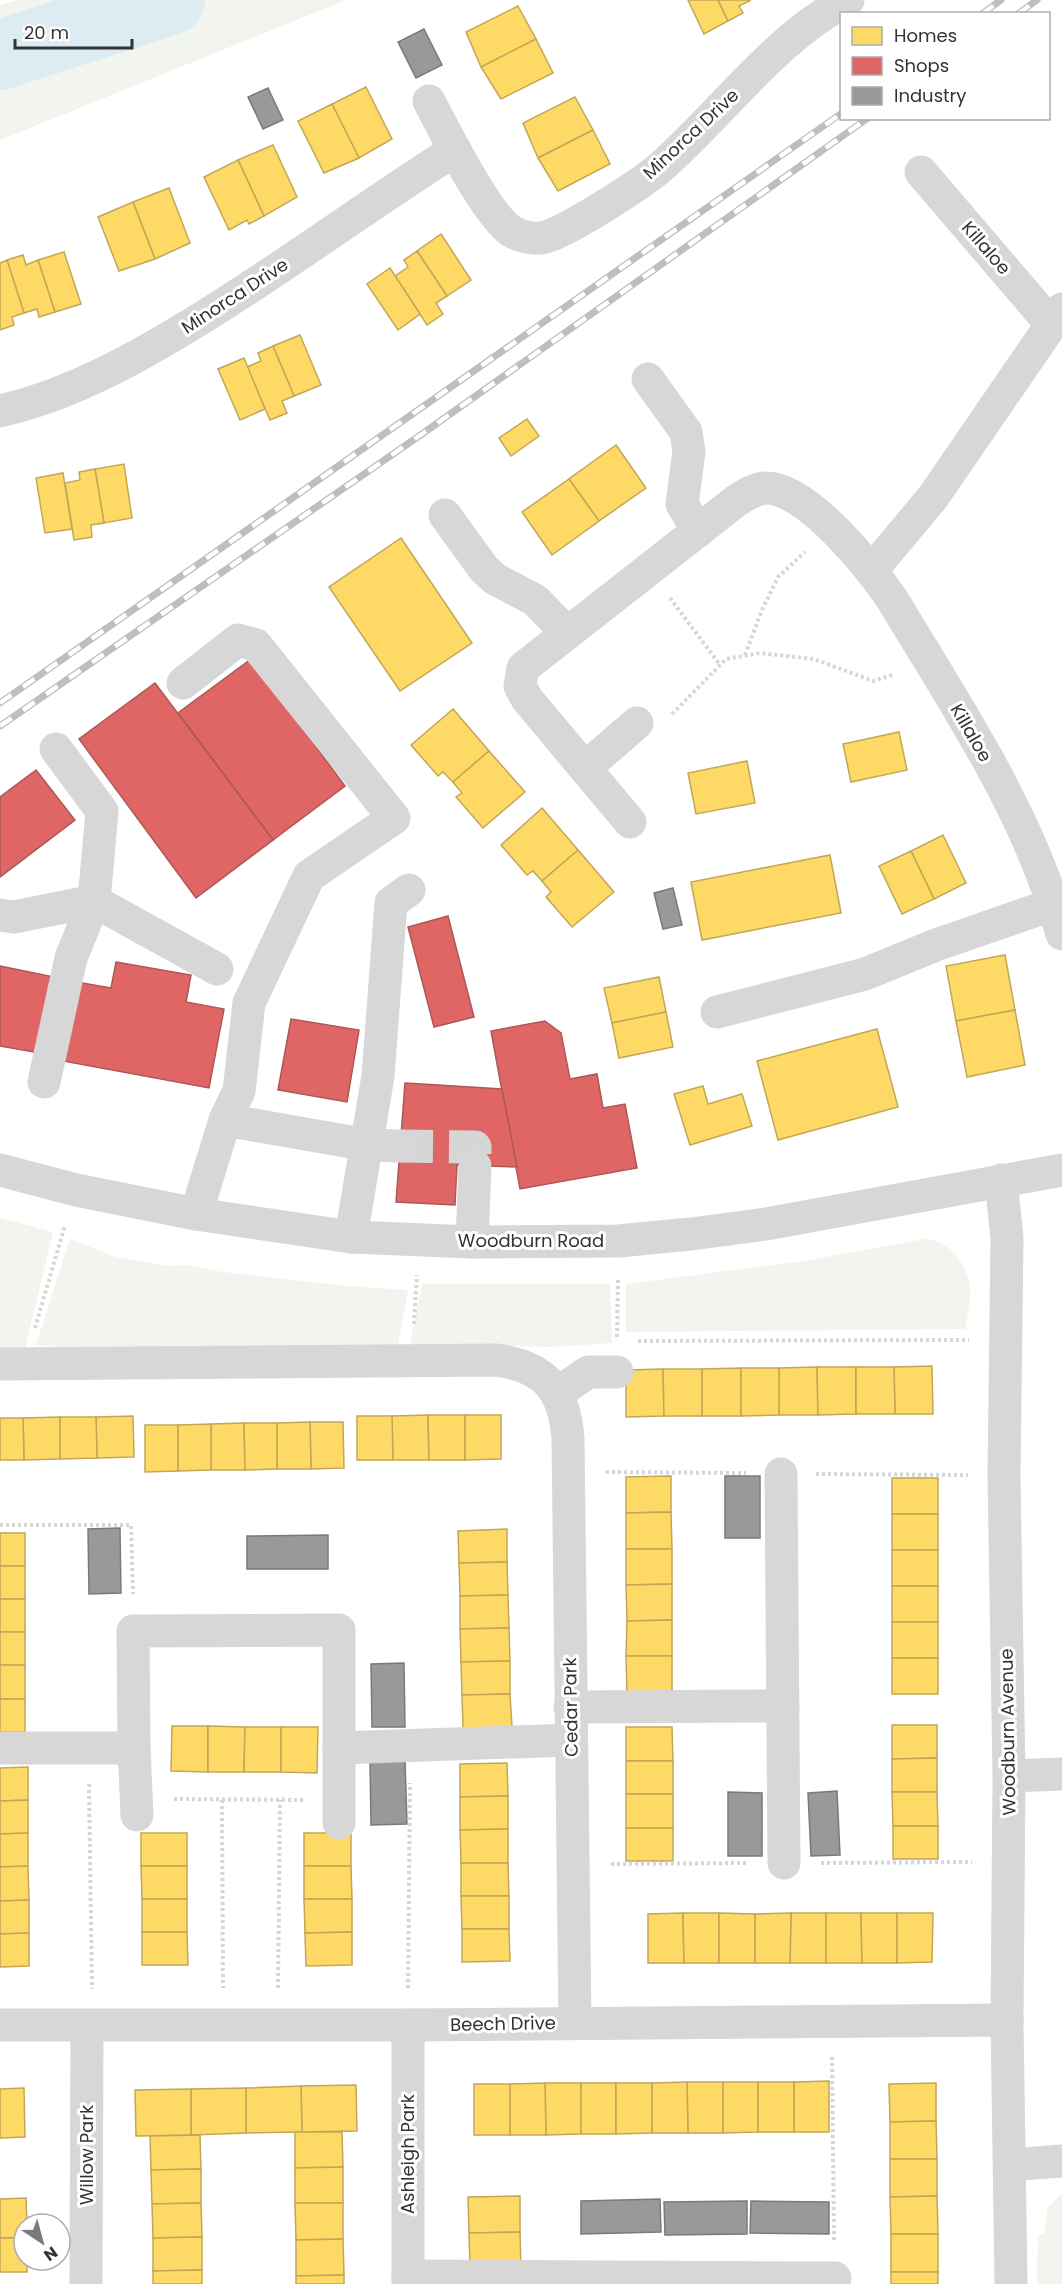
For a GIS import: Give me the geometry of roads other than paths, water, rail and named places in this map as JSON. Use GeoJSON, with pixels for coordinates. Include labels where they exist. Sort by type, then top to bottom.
{"type":"FeatureCollection","features":[{"type":"Feature","properties":{"kind":"street","name":"Minorca Drive"},"geometry":{"type":"LineString","coordinates":[[429,101],[455,150],[509,230],[528,237],[552,235],[660,168],[779,52],[848,0]]}},
{"type":"Feature","properties":{"kind":"street","name":"Minorca Drive"},"geometry":{"type":"LineString","coordinates":[[0,411],[92,378],[158,346],[262,280],[455,150]]}},
{"type":"Feature","properties":{"kind":"street","name":"Killaloe"},"geometry":{"type":"LineString","coordinates":[[872,570],[933,496],[1057,317],[921,172]]}},
{"type":"Feature","properties":{"kind":"street"},"geometry":{"type":"LineString","coordinates":[[648,379],[686,432],[689,452],[682,504],[698,531]]}},
{"type":"Feature","properties":{"kind":"street","name":"Killaloe"},"geometry":{"type":"LineString","coordinates":[[630,822],[532,706],[520,686],[521,674],[527,664],[747,494],[765,488],[783,492],[814,511],[872,570],[1019,815],[1058,919],[936,945],[865,974],[717,1012]]}},
{"type":"Feature","properties":{"kind":"street"},"geometry":{"type":"LineString","coordinates":[[445,514],[484,569],[495,579],[535,600],[567,633]]}},
{"type":"Feature","properties":{"kind":"street"},"geometry":{"type":"LineString","coordinates":[[183,683],[238,640],[256,645],[394,818],[309,876],[249,1003],[239,1091],[225,1120],[196,1214]]}},
{"type":"Feature","properties":{"kind":"street"},"geometry":{"type":"LineString","coordinates":[[585,768],[637,723]]}},
{"type":"Feature","properties":{"kind":"street"},"geometry":{"type":"LineString","coordinates":[[44,1082],[71,958],[94,901],[102,811],[56,749]]}},
{"type":"Feature","properties":{"kind":"street"},"geometry":{"type":"LineString","coordinates":[[351,1237],[378,1076],[391,903],[409,890]]}},
{"type":"Feature","properties":{"kind":"street"},"geometry":{"type":"LineString","coordinates":[[0,915],[14,917],[94,901],[217,969]]}},
{"type":"Feature","properties":{"kind":"street"},"geometry":{"type":"LineString","coordinates":[[225,1120],[368,1145],[400,1146]]}},
{"type":"Feature","properties":{"kind":"street"},"geometry":{"type":"LineString","coordinates":[[472,1242],[475,1166]]}},
{"type":"Feature","properties":{"kind":"street","name":"Woodburn Road"},"geometry":{"type":"LineString","coordinates":[[0,1170],[76,1190],[196,1214],[351,1237],[472,1242],[618,1241],[766,1224],[1062,1170]]}},
{"type":"Feature","properties":{"kind":"street","name":"Woodburn Avenue"},"geometry":{"type":"LineString","coordinates":[[1001,1180],[1007,1238],[1004,1475],[1009,1776],[1007,2020],[1011,2284]]}},
{"type":"Feature","properties":{"kind":"street"},"geometry":{"type":"LineString","coordinates":[[12,1363],[512,1362],[538,1373],[558,1393],[588,1372],[617,1357]]}},
{"type":"Feature","properties":{"kind":"street","name":"Cedar Park"},"geometry":{"type":"LineString","coordinates":[[558,1393],[565,1415],[568,1438],[575,2023]]}},
{"type":"Feature","properties":{"kind":"street"},"geometry":{"type":"LineString","coordinates":[[781,1474],[784,1863]]}},
{"type":"Feature","properties":{"kind":"street"},"geometry":{"type":"LineString","coordinates":[[137,1807],[134,1748],[134,1631],[339,1629],[338,1811]]}},
{"type":"Feature","properties":{"kind":"street"},"geometry":{"type":"LineString","coordinates":[[570,1707],[783,1706]]}},
{"type":"Feature","properties":{"kind":"street"},"geometry":{"type":"LineString","coordinates":[[339,1748],[571,1740]]}},
{"type":"Feature","properties":{"kind":"street"},"geometry":{"type":"LineString","coordinates":[[0,1748],[134,1748]]}},
{"type":"Feature","properties":{"kind":"street"},"geometry":{"type":"LineString","coordinates":[[1009,1776],[1062,1773]]}},
{"type":"Feature","properties":{"kind":"street","name":"Beech Drive"},"geometry":{"type":"LineString","coordinates":[[0,2025],[408,2025],[1007,2020]]}},
{"type":"Feature","properties":{"kind":"street","name":"Ashleigh Park"},"geometry":{"type":"LineString","coordinates":[[408,2025],[408,2280]]}},
{"type":"Feature","properties":{"kind":"street","name":"Willow Park"},"geometry":{"type":"LineString","coordinates":[[86,2284],[90,2026]]}},
{"type":"Feature","properties":{"kind":"street"},"geometry":{"type":"LineString","coordinates":[[1010,2165],[1062,2161]]}},
{"type":"Feature","properties":{"kind":"street"},"geometry":{"type":"LineString","coordinates":[[408,2280],[835,2278]]}},
{"type":"Feature","properties":{"kind":"waterway"},"geometry":{"type":"LineString","coordinates":[[0,55],[170,0]]}},
{"type":"Feature","properties":{"kind":"tunnel"},"geometry":{"type":"LineString","coordinates":[[400,1146],[475,1147],[475,1166]]}},
{"type":"Feature","properties":{"kind":"railway"},"geometry":{"type":"LineString","coordinates":[[985,12],[1001,0]]}},
{"type":"Feature","properties":{"kind":"railway"},"geometry":{"type":"LineString","coordinates":[[1021,12],[1037,0]]}},
{"type":"Feature","properties":{"kind":"railway"},"geometry":{"type":"LineString","coordinates":[[0,703],[840,114]]}},
{"type":"Feature","properties":{"kind":"railway"},"geometry":{"type":"LineString","coordinates":[[0,726],[422,434],[865,120]]}}]}
